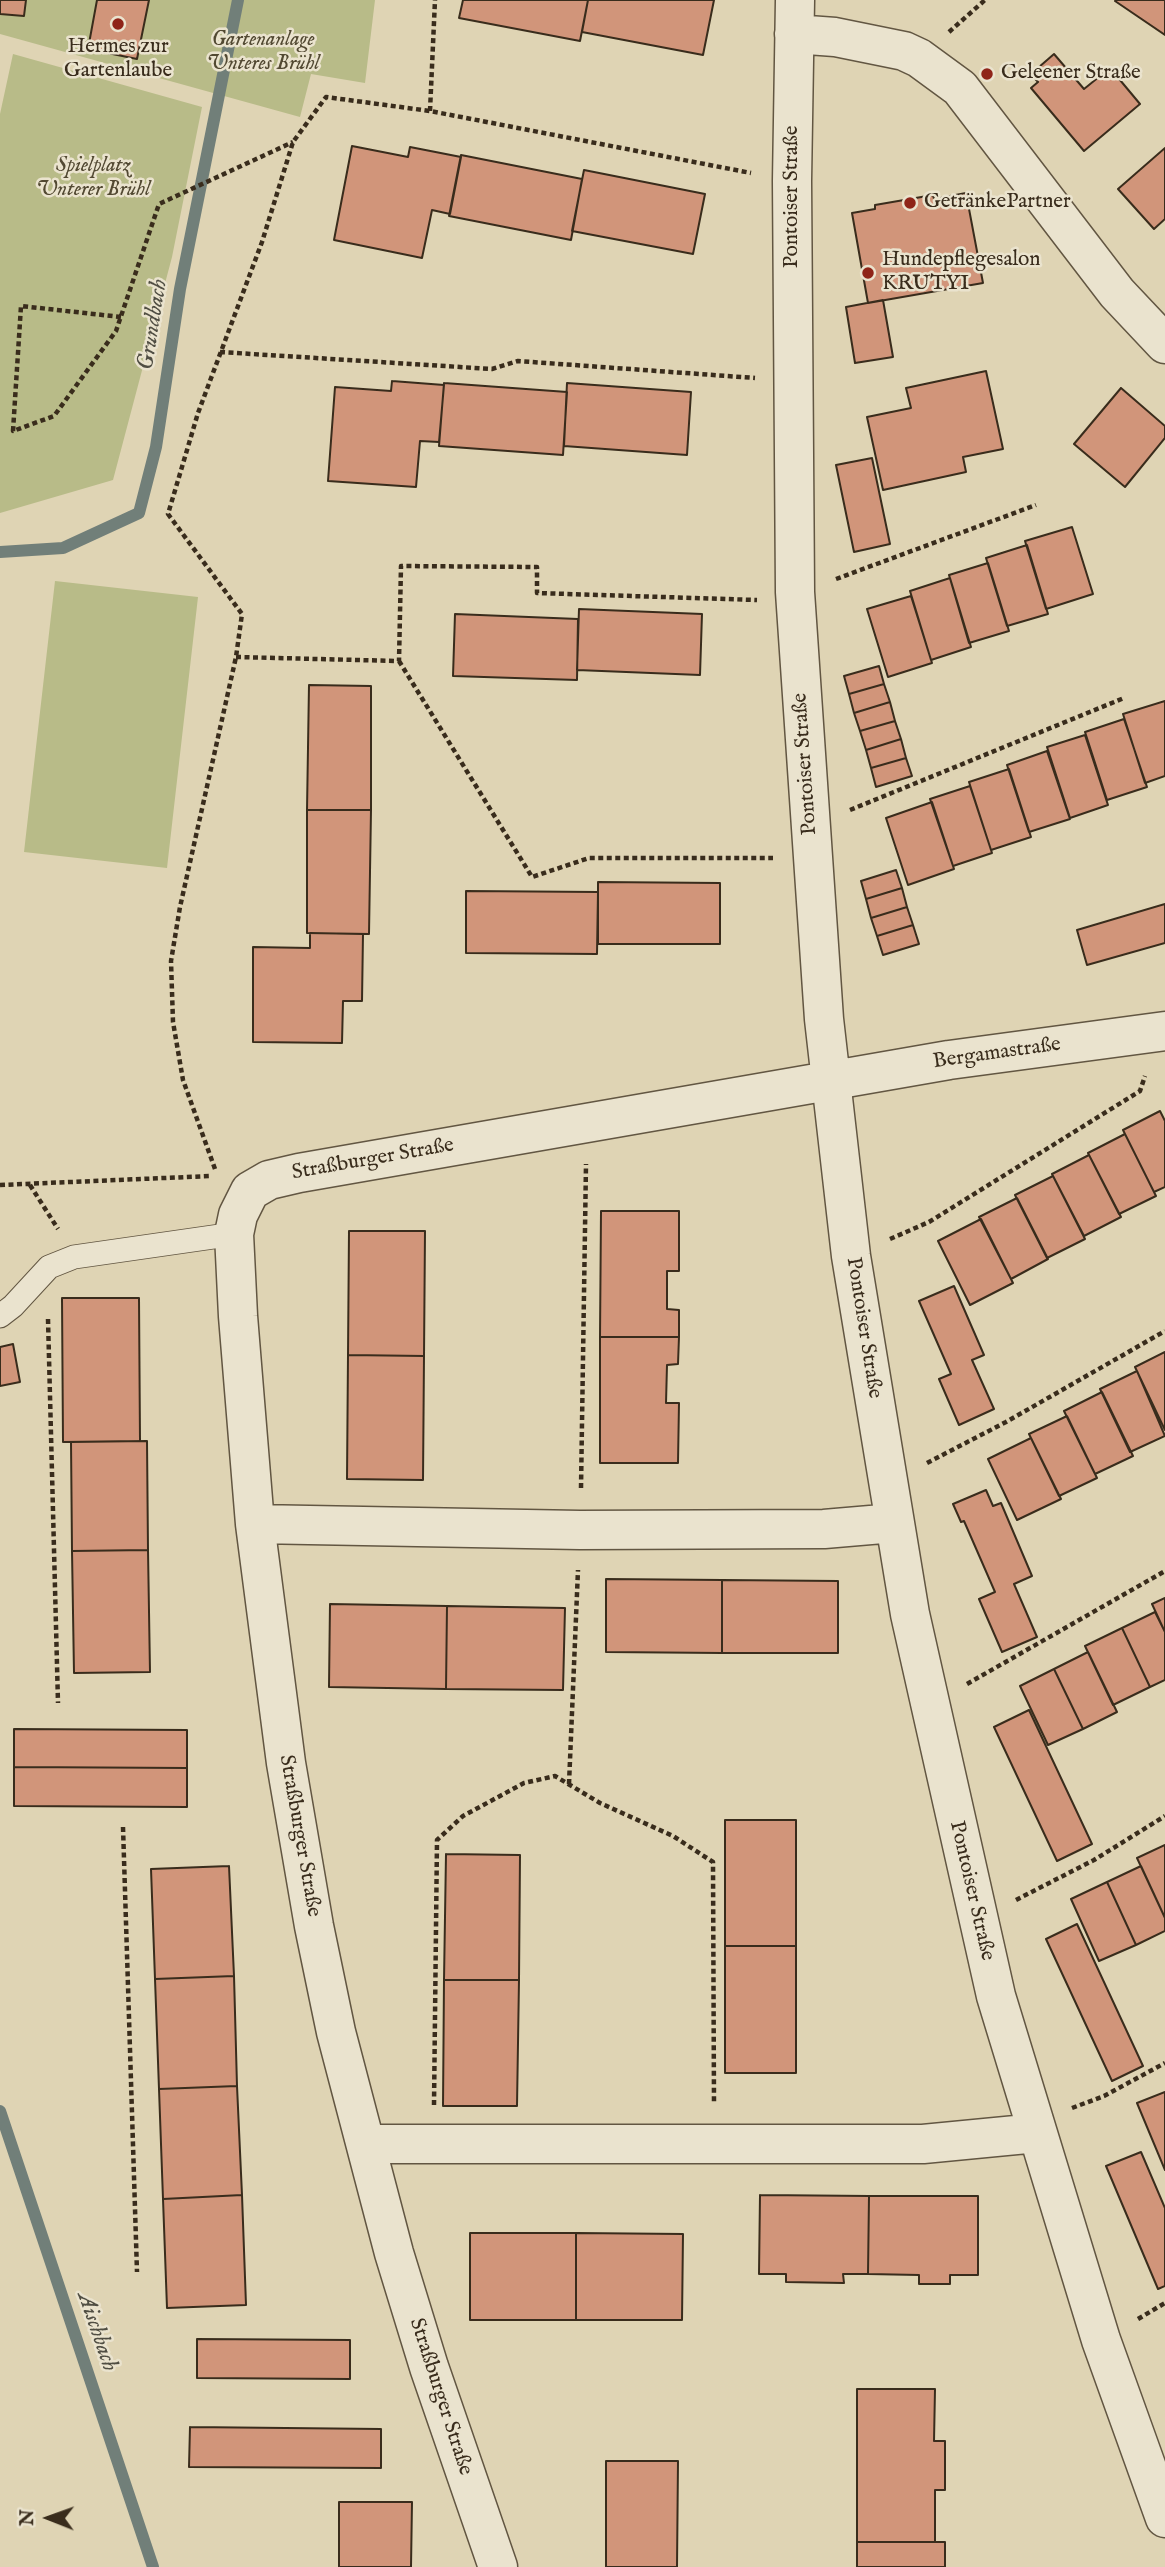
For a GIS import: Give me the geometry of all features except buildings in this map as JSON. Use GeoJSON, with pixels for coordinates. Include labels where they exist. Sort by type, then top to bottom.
{"type":"FeatureCollection","features":[{"type":"Feature","properties":{"kind":"street","name":"Pontoiser Straße"},"geometry":{"type":"LineString","coordinates":[[794,17],[792,181],[795,592],[830,1080],[851,1256],[894,1523],[929,1705],[996,1996],[1101,2340],[1165,2518]]}},
{"type":"Feature","properties":{"kind":"street"},"geometry":{"type":"LineString","coordinates":[[794,17],[835,37],[904,51],[919,58],[960,88],[1117,293],[1165,344]]}},
{"type":"Feature","properties":{"kind":"street","name":"Bergamastraße"},"geometry":{"type":"LineString","coordinates":[[830,1080],[1165,1031]]}},
{"type":"Feature","properties":{"kind":"street","name":"Straßburger Straße"},"geometry":{"type":"LineString","coordinates":[[498,2567],[429,2367],[394,2253],[337,2032],[314,1926],[286,1763],[255,1524],[234,1234],[238,1215],[250,1191],[270,1180],[587,1121],[830,1080]]}},
{"type":"Feature","properties":{"kind":"street"},"geometry":{"type":"LineString","coordinates":[[255,1524],[580,1530],[824,1530],[894,1523]]}},
{"type":"Feature","properties":{"kind":"street"},"geometry":{"type":"LineString","coordinates":[[366,2144],[923,2144],[1036,2128]]}},
{"type":"Feature","properties":{"kind":"lane"},"geometry":{"type":"LineString","coordinates":[[0,1315],[13,1306],[49,1267],[75,1257],[234,1234]]}},
{"type":"Feature","properties":{"kind":"path"},"geometry":{"type":"LineString","coordinates":[[430,111],[435,0]]}},
{"type":"Feature","properties":{"kind":"path"},"geometry":{"type":"LineString","coordinates":[[0,1185],[218,1176],[183,1080],[173,1022],[171,961],[180,907],[236,657],[242,614],[168,514],[220,352],[262,242],[293,142],[326,97],[430,111],[792,181]]}},
{"type":"Feature","properties":{"kind":"path"},"geometry":{"type":"LineString","coordinates":[[121,317],[21,306],[13,431],[54,416],[116,331],[121,317],[159,204],[293,142]]}},
{"type":"Feature","properties":{"kind":"path"},"geometry":{"type":"LineString","coordinates":[[220,352],[492,369],[518,361],[794,381]]}},
{"type":"Feature","properties":{"kind":"path"},"geometry":{"type":"LineString","coordinates":[[1036,505],[861,572],[762,600],[537,593],[537,567],[401,566],[399,661],[532,877],[589,858],[811,842],[963,767],[1124,698]]}},
{"type":"Feature","properties":{"kind":"path"},"geometry":{"type":"LineString","coordinates":[[236,657],[399,661]]}},
{"type":"Feature","properties":{"kind":"path"},"geometry":{"type":"LineString","coordinates":[[851,1256],[929,1222],[1140,1091]]}},
{"type":"Feature","properties":{"kind":"path"},"geometry":{"type":"LineString","coordinates":[[569,1784],[580,1530],[587,1121]]}},
{"type":"Feature","properties":{"kind":"path"},"geometry":{"type":"LineString","coordinates":[[30,1185],[75,1257]]}},
{"type":"Feature","properties":{"kind":"path"},"geometry":{"type":"LineString","coordinates":[[49,1267],[48,1364],[58,1703]]}},
{"type":"Feature","properties":{"kind":"path"},"geometry":{"type":"LineString","coordinates":[[889,1482],[1006,1422],[1165,1331]]}},
{"type":"Feature","properties":{"kind":"path"},"geometry":{"type":"LineString","coordinates":[[929,1705],[1039,1645],[1165,1571]]}},
{"type":"Feature","properties":{"kind":"path"},"geometry":{"type":"LineString","coordinates":[[433,2144],[437,1840],[463,1816],[524,1783],[555,1776],[600,1803],[673,1836],[713,1862],[715,2143]]}},
{"type":"Feature","properties":{"kind":"path"},"geometry":{"type":"LineString","coordinates":[[978,1919],[1094,1860],[1165,1816]]}},
{"type":"Feature","properties":{"kind":"path"},"geometry":{"type":"LineString","coordinates":[[123,1827],[136,2272]]}},
{"type":"Feature","properties":{"kind":"path"},"geometry":{"type":"LineString","coordinates":[[1036,2128],[1165,2063]]}},
{"type":"Feature","properties":{"kind":"green space","name":"Gartenanlage Unteres Brühl"},"geometry":{"type":"Polygon","coordinates":[[[0,0],[375,0],[365,83],[311,74],[300,117],[0,34],[0,0]]]}},
{"type":"Feature","properties":{"kind":"green space","name":"Spielplatz Unterer Brühl"},"geometry":{"type":"Polygon","coordinates":[[[13,54],[202,107],[172,257],[113,480],[0,513],[0,114],[13,54]]]}},
{"type":"Feature","properties":{"kind":"green space"},"geometry":{"type":"Polygon","coordinates":[[[55,581],[198,597],[167,868],[24,852],[55,581]]]}},
{"type":"Feature","properties":{"kind":"waterway","name":"Grundbach"},"geometry":{"type":"LineString","coordinates":[[0,552],[63,548],[139,513],[156,447],[180,289],[238,0]]}},
{"type":"Feature","properties":{"kind":"waterway","name":"Aischbach"},"geometry":{"type":"LineString","coordinates":[[0,2111],[153,2567]]}},
{"type":"Feature","properties":{"kind":"place","name":"Hermes zur Gartenlaube"},"geometry":{"type":"Point","coordinates":[118,24]}},
{"type":"Feature","properties":{"kind":"place","name":"Geleener Straße"},"geometry":{"type":"Point","coordinates":[987,74]}},
{"type":"Feature","properties":{"kind":"place","name":"GetränkePartner"},"geometry":{"type":"Point","coordinates":[910,203]}},
{"type":"Feature","properties":{"kind":"place","name":"Hundepflegesalon KRUTYI"},"geometry":{"type":"Point","coordinates":[868,273]}}]}
